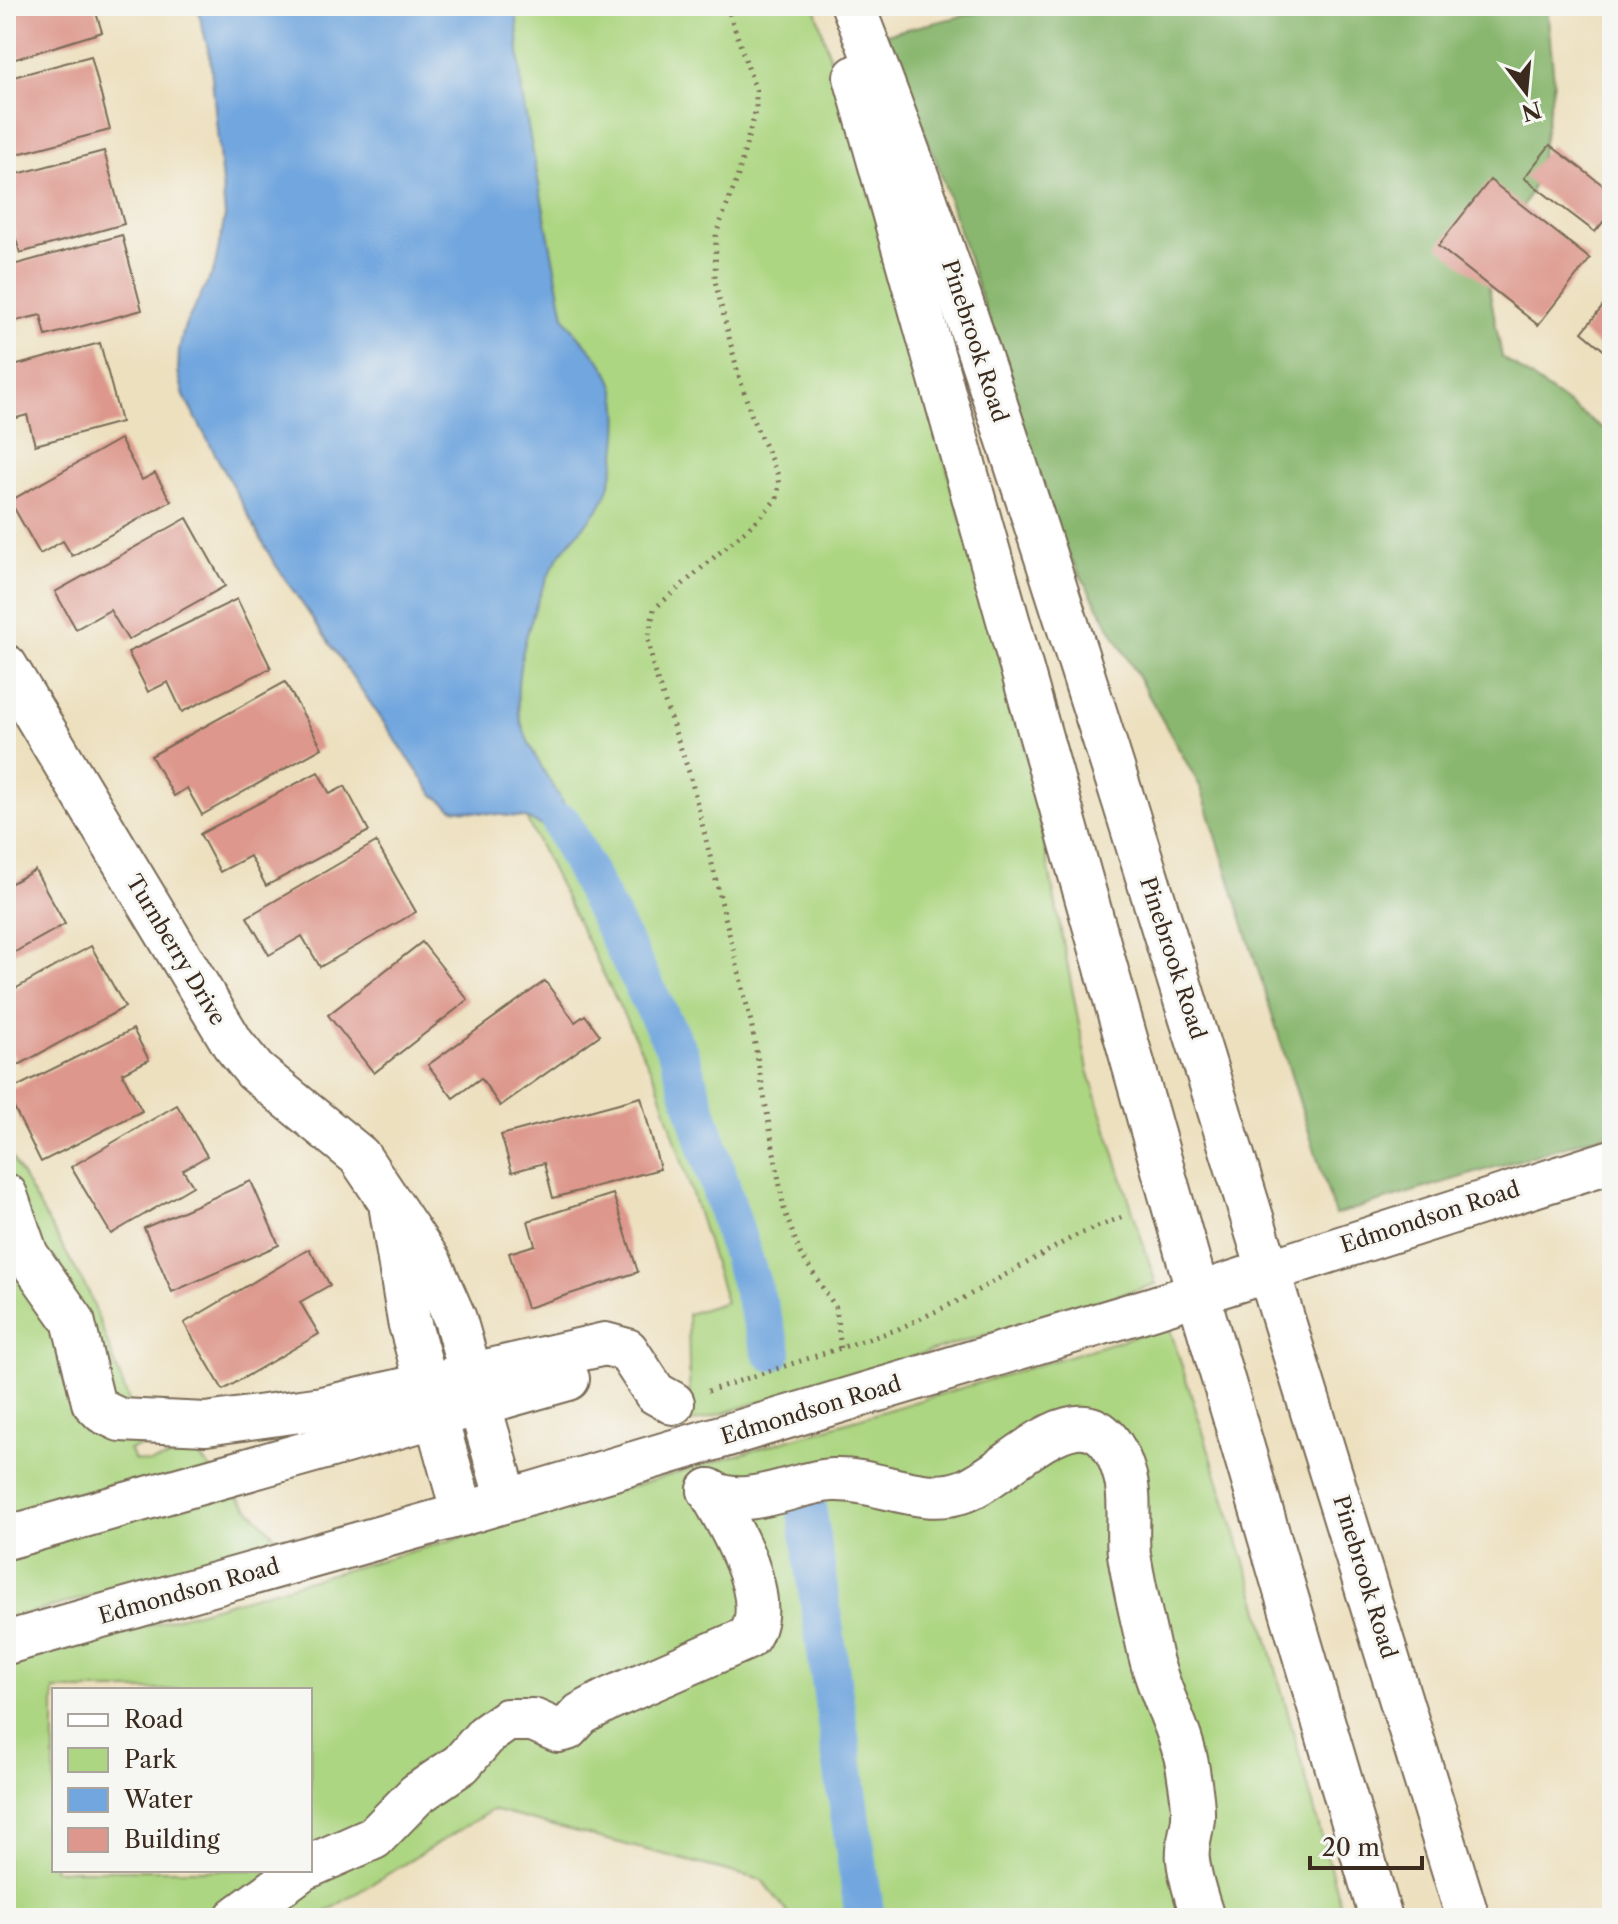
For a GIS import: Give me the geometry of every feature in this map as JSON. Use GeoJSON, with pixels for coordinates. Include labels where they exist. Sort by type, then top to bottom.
{"type":"FeatureCollection","features":[{"type":"Feature","properties":{"kind":"street","name":"Pinebrook Road"},"geometry":{"type":"LineString","coordinates":[[835,6],[1041,725],[1198,1294],[1381,1918]]}},
{"type":"Feature","properties":{"kind":"street","name":"Pinebrook Road"},"geometry":{"type":"LineString","coordinates":[[853,6],[929,202],[1273,1269],[1468,1918]]}},
{"type":"Feature","properties":{"kind":"street","name":"Turnberry Drive"},"geometry":{"type":"LineString","coordinates":[[6,666],[233,1044],[255,1071],[359,1156],[390,1197],[444,1290],[507,1500]]}},
{"type":"Feature","properties":{"kind":"street","name":"Edmondson Road"},"geometry":{"type":"LineString","coordinates":[[6,1643],[463,1514],[1198,1294],[1612,1161]]}},
{"type":"Feature","properties":{"kind":"street"},"geometry":{"type":"LineString","coordinates":[[6,1195],[27,1255],[73,1320],[93,1402],[111,1416],[138,1423],[206,1424],[322,1408],[431,1402]]}},
{"type":"Feature","properties":{"kind":"street","name":"Turnberry Drive"},"geometry":{"type":"LineString","coordinates":[[390,1197],[403,1295],[463,1514]]}},
{"type":"Feature","properties":{"kind":"street"},"geometry":{"type":"LineString","coordinates":[[6,1538],[475,1390],[635,1361],[655,1393],[673,1403]]}},
{"type":"Feature","properties":{"kind":"street"},"geometry":{"type":"LineString","coordinates":[[312,1865],[374,1838],[417,1794],[461,1764],[486,1735],[507,1720],[533,1720],[558,1731],[567,1729],[581,1714],[609,1699],[748,1638],[756,1628],[756,1592],[709,1490],[720,1497],[753,1496],[812,1483],[847,1480],[921,1495],[950,1494],[975,1485],[1046,1436],[1078,1427],[1092,1429],[1104,1438],[1126,1480],[1129,1554],[1151,1659],[1188,1766],[1193,1816],[1187,1858],[1203,1918]]}},
{"type":"Feature","properties":{"kind":"street"},"geometry":{"type":"LineString","coordinates":[[236,1918],[298,1872]]}},
{"type":"Feature","properties":{"kind":"path"},"geometry":{"type":"LineString","coordinates":[[727,6],[750,72],[756,108],[737,179],[716,234],[715,281],[742,385],[753,420],[777,473],[779,486],[777,498],[761,517],[654,609],[649,653],[690,775],[751,1022],[784,1209],[800,1253],[836,1308],[841,1350]]}},
{"type":"Feature","properties":{"kind":"path"},"geometry":{"type":"LineString","coordinates":[[673,1403],[896,1330],[962,1299],[1075,1236],[1122,1217]]}},
{"type":"Feature","properties":{"kind":"green space"},"geometry":{"type":"Polygon","coordinates":[[[197,6],[815,6],[1022,731],[1088,1070],[1156,1284],[690,1423],[688,1314],[726,1302],[657,1082],[526,818],[453,809],[433,794],[273,561],[184,396],[180,352],[190,318],[221,247],[225,194],[216,91],[197,6]]]}},
{"type":"Feature","properties":{"kind":"green space"},"geometry":{"type":"Polygon","coordinates":[[[1005,6],[1547,6],[1554,81],[1537,177],[1488,283],[1502,357],[1612,435],[1612,1132],[1335,1215],[1201,788],[1061,541],[938,166],[886,34],[1005,6]]]}},
{"type":"Feature","properties":{"kind":"green space"},"geometry":{"type":"Polygon","coordinates":[[[6,1148],[89,1293],[145,1445],[129,1450],[135,1460],[149,1463],[194,1451],[281,1542],[6,1620],[6,1148]]]}},
{"type":"Feature","properties":{"kind":"green space"},"geometry":{"type":"Polygon","coordinates":[[[1169,1326],[1257,1600],[1344,1918],[792,1918],[762,1880],[492,1810],[316,1918],[6,1918],[6,1666],[469,1535],[1169,1326]]]}},
{"type":"Feature","properties":{"kind":"water"},"geometry":{"type":"Polygon","coordinates":[[[197,6],[516,6],[522,95],[564,316],[606,369],[615,390],[618,417],[614,468],[605,497],[551,570],[534,611],[522,657],[518,699],[524,730],[573,819],[550,830],[526,818],[453,809],[433,794],[273,561],[184,396],[178,372],[179,349],[185,325],[214,270],[225,216],[210,56],[197,6]]]}},
{"type":"Feature","properties":{"kind":"building"},"geometry":{"type":"Polygon","coordinates":[[[6,6],[94,6],[102,32],[6,62],[6,6]]]}},
{"type":"Feature","properties":{"kind":"building"},"geometry":{"type":"Polygon","coordinates":[[[91,56],[110,130],[6,157],[6,79],[91,56]]]}},
{"type":"Feature","properties":{"kind":"building"},"geometry":{"type":"Polygon","coordinates":[[[1550,145],[1612,192],[1612,211],[1595,232],[1524,178],[1550,145]]]}},
{"type":"Feature","properties":{"kind":"building"},"geometry":{"type":"Polygon","coordinates":[[[104,151],[124,224],[20,253],[10,218],[6,219],[6,177],[104,151]]]}},
{"type":"Feature","properties":{"kind":"building"},"geometry":{"type":"Polygon","coordinates":[[[1490,180],[1590,259],[1538,325],[1438,246],[1490,180]]]}},
{"type":"Feature","properties":{"kind":"building"},"geometry":{"type":"Polygon","coordinates":[[[122,235],[142,310],[46,336],[41,315],[15,321],[6,287],[6,267],[122,235]]]}},
{"type":"Feature","properties":{"kind":"building"},"geometry":{"type":"Polygon","coordinates":[[[1612,295],[1612,357],[1582,332],[1612,295]]]}},
{"type":"Feature","properties":{"kind":"building"},"geometry":{"type":"Polygon","coordinates":[[[100,343],[121,422],[35,445],[27,415],[6,421],[6,368],[100,343]]]}},
{"type":"Feature","properties":{"kind":"building"},"geometry":{"type":"Polygon","coordinates":[[[120,439],[142,480],[155,473],[171,501],[72,556],[63,541],[40,554],[10,501],[120,439]]]}},
{"type":"Feature","properties":{"kind":"building"},"geometry":{"type":"Polygon","coordinates":[[[187,518],[225,586],[128,640],[110,610],[76,629],[55,592],[187,518]]]}},
{"type":"Feature","properties":{"kind":"building"},"geometry":{"type":"Polygon","coordinates":[[[237,599],[271,668],[182,712],[168,682],[148,692],[128,652],[237,599]]]}},
{"type":"Feature","properties":{"kind":"building"},"geometry":{"type":"Polygon","coordinates":[[[285,682],[322,748],[202,815],[187,788],[174,796],[151,756],[285,682]]]}},
{"type":"Feature","properties":{"kind":"building"},"geometry":{"type":"Polygon","coordinates":[[[318,772],[330,794],[345,786],[369,831],[266,886],[250,856],[220,872],[200,834],[318,772]]]}},
{"type":"Feature","properties":{"kind":"building"},"geometry":{"type":"Polygon","coordinates":[[[376,842],[416,912],[320,967],[302,936],[269,955],[247,917],[376,842]]]}},
{"type":"Feature","properties":{"kind":"building"},"geometry":{"type":"Polygon","coordinates":[[[35,870],[65,924],[6,957],[6,886],[35,870]]]}},
{"type":"Feature","properties":{"kind":"building"},"geometry":{"type":"Polygon","coordinates":[[[422,942],[468,1000],[374,1073],[328,1015],[422,942]]]}},
{"type":"Feature","properties":{"kind":"building"},"geometry":{"type":"Polygon","coordinates":[[[91,946],[125,1007],[19,1065],[6,1042],[6,994],[91,946]]]}},
{"type":"Feature","properties":{"kind":"building"},"geometry":{"type":"Polygon","coordinates":[[[545,981],[575,1022],[585,1015],[600,1035],[500,1106],[481,1078],[453,1098],[428,1065],[545,981]]]}},
{"type":"Feature","properties":{"kind":"building"},"geometry":{"type":"Polygon","coordinates":[[[133,1029],[149,1060],[122,1073],[142,1111],[41,1162],[6,1092],[133,1029]]]}},
{"type":"Feature","properties":{"kind":"building"},"geometry":{"type":"Polygon","coordinates":[[[641,1097],[660,1169],[553,1198],[544,1163],[512,1172],[501,1135],[641,1097]]]}},
{"type":"Feature","properties":{"kind":"building"},"geometry":{"type":"Polygon","coordinates":[[[177,1105],[207,1156],[183,1170],[193,1186],[111,1234],[71,1167],[177,1105]]]}},
{"type":"Feature","properties":{"kind":"building"},"geometry":{"type":"Polygon","coordinates":[[[251,1181],[279,1245],[172,1292],[144,1228],[251,1181]]]}},
{"type":"Feature","properties":{"kind":"building"},"geometry":{"type":"Polygon","coordinates":[[[613,1194],[638,1272],[527,1308],[509,1253],[535,1245],[528,1221],[613,1194]]]}},
{"type":"Feature","properties":{"kind":"building"},"geometry":{"type":"Polygon","coordinates":[[[309,1249],[330,1285],[300,1302],[319,1334],[223,1390],[184,1323],[309,1249]]]}},
{"type":"Feature","properties":{"kind":"waterway"},"geometry":{"type":"LineString","coordinates":[[562,824],[679,1055],[772,1351]]}},
{"type":"Feature","properties":{"kind":"waterway"},"geometry":{"type":"LineString","coordinates":[[806,1505],[865,1918]]}}]}
